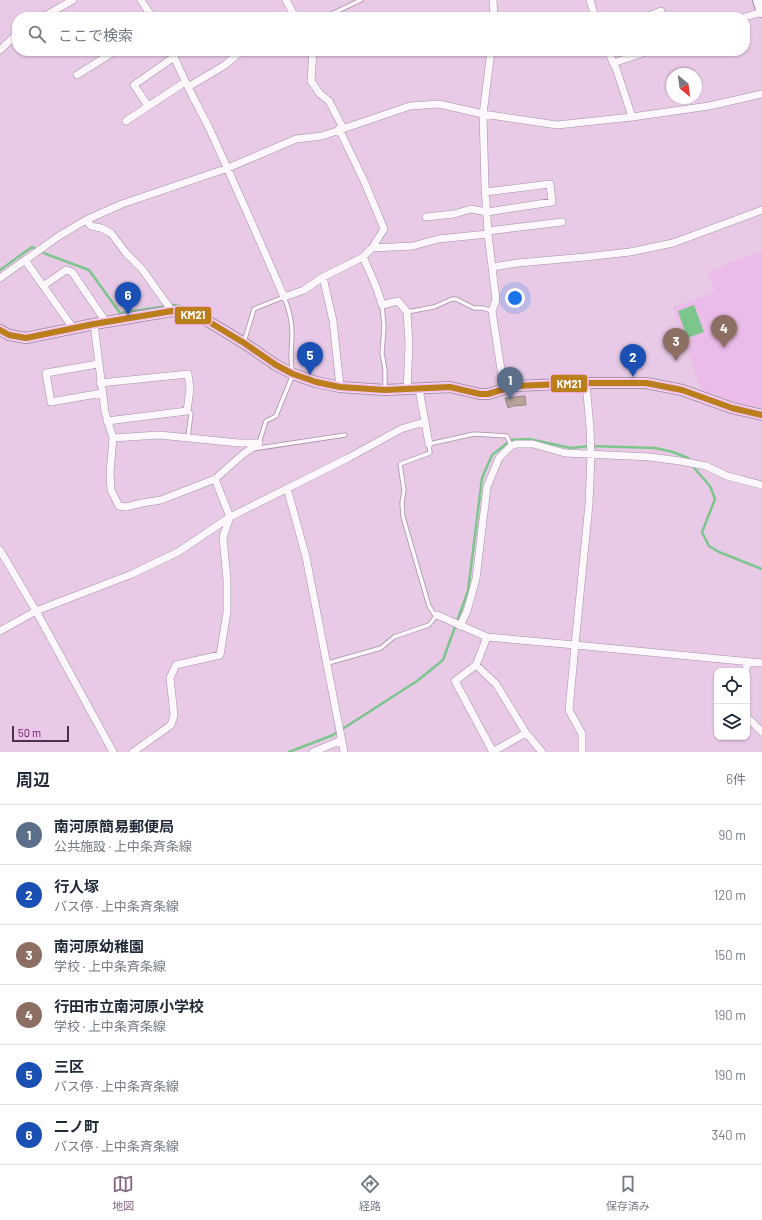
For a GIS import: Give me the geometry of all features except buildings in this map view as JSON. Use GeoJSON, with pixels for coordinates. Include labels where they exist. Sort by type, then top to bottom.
{"type":"FeatureCollection","features":[{"type":"Feature","properties":{"kind":"main road"},"geometry":{"type":"LineString","coordinates":[[758,0],[762,12]]}},
{"type":"Feature","properties":{"kind":"main road"},"geometry":{"type":"LineString","coordinates":[[0,330],[9,335],[26,338],[106,322],[172,312],[185,312],[200,317],[244,343],[276,365],[293,374],[316,382],[340,387],[385,390],[450,387],[480,394],[488,394],[515,386],[634,382],[663,385],[682,390],[732,408],[762,415]]}},
{"type":"Feature","properties":{"kind":"street"},"geometry":{"type":"LineString","coordinates":[[52,12],[72,0]]}},
{"type":"Feature","properties":{"kind":"street"},"geometry":{"type":"LineString","coordinates":[[141,0],[149,12]]}},
{"type":"Feature","properties":{"kind":"street"},"geometry":{"type":"LineString","coordinates":[[286,0],[292,12]]}},
{"type":"Feature","properties":{"kind":"street"},"geometry":{"type":"LineString","coordinates":[[493,0],[494,12]]}},
{"type":"Feature","properties":{"kind":"street"},"geometry":{"type":"LineString","coordinates":[[590,0],[594,12]]}},
{"type":"Feature","properties":{"kind":"street"},"geometry":{"type":"LineString","coordinates":[[750,16],[762,12]]}},
{"type":"Feature","properties":{"kind":"street"},"geometry":{"type":"LineString","coordinates":[[0,50],[12,39]]}},
{"type":"Feature","properties":{"kind":"street"},"geometry":{"type":"LineString","coordinates":[[77,75],[107,56]]}},
{"type":"Feature","properties":{"kind":"street"},"geometry":{"type":"LineString","coordinates":[[148,106],[134,85],[170,56]]}},
{"type":"Feature","properties":{"kind":"street"},"geometry":{"type":"LineString","coordinates":[[174,56],[228,168],[284,296],[304,290],[323,277],[363,257],[372,248],[384,229],[329,101],[320,94],[311,81],[313,56]]}},
{"type":"Feature","properties":{"kind":"street"},"geometry":{"type":"LineString","coordinates":[[126,121],[148,106],[225,65],[235,56]]}},
{"type":"Feature","properties":{"kind":"street"},"geometry":{"type":"LineString","coordinates":[[490,56],[483,114],[485,192],[496,300],[492,311],[504,389]]}},
{"type":"Feature","properties":{"kind":"street"},"geometry":{"type":"LineString","coordinates":[[610,56],[632,117]]}},
{"type":"Feature","properties":{"kind":"street"},"geometry":{"type":"LineString","coordinates":[[613,63],[634,56]]}},
{"type":"Feature","properties":{"kind":"street"},"geometry":{"type":"LineString","coordinates":[[0,278],[59,236],[86,220],[122,204],[228,168],[296,139],[322,136],[341,128],[410,106],[439,104],[483,114],[557,125],[632,117],[709,106],[762,94]]}},
{"type":"Feature","properties":{"kind":"street"},"geometry":{"type":"LineString","coordinates":[[426,217],[454,214],[471,209],[486,212],[552,202],[550,184],[485,192]]}},
{"type":"Feature","properties":{"kind":"street"},"geometry":{"type":"LineString","coordinates":[[492,267],[630,252],[674,243],[762,210]]}},
{"type":"Feature","properties":{"kind":"street"},"geometry":{"type":"LineString","coordinates":[[86,220],[91,226],[102,228],[111,233],[126,253],[142,269],[172,312]]}},
{"type":"Feature","properties":{"kind":"street"},"geometry":{"type":"LineString","coordinates":[[372,248],[413,246],[438,239],[562,222]]}},
{"type":"Feature","properties":{"kind":"street"},"geometry":{"type":"LineString","coordinates":[[363,257],[377,289],[382,305],[398,301],[407,312],[410,344],[407,390]]}},
{"type":"Feature","properties":{"kind":"street"},"geometry":{"type":"LineString","coordinates":[[25,260],[74,328]]}},
{"type":"Feature","properties":{"kind":"street"},"geometry":{"type":"LineString","coordinates":[[43,286],[66,270],[72,272],[106,322]]}},
{"type":"Feature","properties":{"kind":"street"},"geometry":{"type":"LineString","coordinates":[[323,277],[333,321],[340,387]]}},
{"type":"Feature","properties":{"kind":"street"},"geometry":{"type":"LineString","coordinates":[[94,324],[100,383],[112,438],[110,473],[111,490],[119,506],[126,507],[161,500],[215,479],[259,443]]}},
{"type":"Feature","properties":{"kind":"street"},"geometry":{"type":"LineString","coordinates":[[98,364],[46,373],[51,402],[102,393]]}},
{"type":"Feature","properties":{"kind":"street"},"geometry":{"type":"LineString","coordinates":[[100,383],[188,374],[190,389],[187,411],[108,421]]}},
{"type":"Feature","properties":{"kind":"street"},"geometry":{"type":"LineString","coordinates":[[582,752],[582,734],[569,710],[589,504],[591,455],[586,383]]}},
{"type":"Feature","properties":{"kind":"street"},"geometry":{"type":"LineString","coordinates":[[419,389],[429,444]]}},
{"type":"Feature","properties":{"kind":"street"},"geometry":{"type":"LineString","coordinates":[[0,631],[36,611],[132,574],[178,552],[230,517],[348,458],[401,429],[424,422]]}},
{"type":"Feature","properties":{"kind":"street"},"geometry":{"type":"LineString","coordinates":[[112,438],[160,435],[239,443],[259,443]]}},
{"type":"Feature","properties":{"kind":"street"},"geometry":{"type":"LineString","coordinates":[[460,626],[467,611],[476,579],[487,487],[499,458],[511,446],[516,444],[533,444],[565,453],[650,457],[680,461],[706,466],[726,476],[762,485]]}},
{"type":"Feature","properties":{"kind":"street"},"geometry":{"type":"LineString","coordinates":[[133,752],[171,725],[174,715],[170,678],[176,665],[220,656],[227,612],[227,580],[223,537],[230,517],[215,479]]}},
{"type":"Feature","properties":{"kind":"street"},"geometry":{"type":"LineString","coordinates":[[288,488],[306,557],[328,663],[344,752]]}},
{"type":"Feature","properties":{"kind":"street"},"geometry":{"type":"LineString","coordinates":[[0,550],[36,611],[113,752]]}},
{"type":"Feature","properties":{"kind":"street"},"geometry":{"type":"LineString","coordinates":[[437,615],[487,637],[762,663]]}},
{"type":"Feature","properties":{"kind":"street"},"geometry":{"type":"LineString","coordinates":[[487,637],[476,665],[455,681],[493,752],[526,733]]}},
{"type":"Feature","properties":{"kind":"street"},"geometry":{"type":"LineString","coordinates":[[746,668],[747,662]]}},
{"type":"Feature","properties":{"kind":"street"},"geometry":{"type":"LineString","coordinates":[[476,665],[496,684],[526,733],[542,752]]}},
{"type":"Feature","properties":{"kind":"street"},"geometry":{"type":"LineString","coordinates":[[750,721],[762,732]]}},
{"type":"Feature","properties":{"kind":"street"},"geometry":{"type":"LineString","coordinates":[[313,752],[342,740]]}},
{"type":"Feature","properties":{"kind":"lane"},"geometry":{"type":"LineString","coordinates":[[336,12],[361,0]]}},
{"type":"Feature","properties":{"kind":"lane"},"geometry":{"type":"LineString","coordinates":[[244,343],[254,309],[284,296],[290,312],[292,332],[291,368],[293,374],[276,416],[266,422],[259,443]]}},
{"type":"Feature","properties":{"kind":"lane"},"geometry":{"type":"LineString","coordinates":[[407,312],[434,308],[452,299],[456,299],[474,308],[483,308],[492,311]]}},
{"type":"Feature","properties":{"kind":"lane"},"geometry":{"type":"LineString","coordinates":[[382,305],[384,327],[382,353],[385,370],[385,390]]}},
{"type":"Feature","properties":{"kind":"lane"},"geometry":{"type":"LineString","coordinates":[[187,411],[191,412],[188,438]]}},
{"type":"Feature","properties":{"kind":"lane"},"geometry":{"type":"LineString","coordinates":[[328,663],[381,648],[394,637],[429,625],[437,615],[434,614],[429,606],[403,517],[402,503],[404,490],[400,464],[430,453],[429,444],[474,434],[507,436],[511,446]]}},
{"type":"Feature","properties":{"kind":"lane"},"geometry":{"type":"LineString","coordinates":[[249,450],[344,435]]}},
{"type":"Feature","properties":{"kind":"shaded area"},"geometry":{"type":"Polygon","coordinates":[[[762,250],[762,408],[747,406],[701,390],[673,307],[716,292],[707,272],[762,250]]]}},
{"type":"Feature","properties":{"kind":"shaded area"},"geometry":{"type":"Polygon","coordinates":[[[694,305],[704,332],[687,338],[678,311],[694,305]]]}},
{"type":"Feature","properties":{"kind":"waterway"},"geometry":{"type":"LineString","coordinates":[[0,270],[32,247],[46,254],[89,270],[120,313],[174,305],[192,308]]}},
{"type":"Feature","properties":{"kind":"waterway"},"geometry":{"type":"LineString","coordinates":[[289,752],[333,735],[417,681],[443,660],[468,591],[482,478],[492,455],[511,440],[529,439],[571,448],[589,446],[655,448],[673,452],[688,458],[695,469],[710,486],[715,499],[702,532],[709,546],[719,552],[762,569]]}},
{"type":"Feature","properties":{"kind":"transit line","name":"KM21"},"geometry":{"type":"LineString","coordinates":[[0,330],[9,335],[26,338],[94,324],[172,311],[185,312],[206,320],[244,343],[276,365],[293,374],[316,382],[340,387],[385,390],[450,387],[480,394],[488,394],[515,386],[586,383],[646,383],[682,390],[732,408],[762,415]]}},
{"type":"Feature","properties":{"kind":"place","name":"二ノ町"},"geometry":{"type":"Point","coordinates":[128,315]}},
{"type":"Feature","properties":{"kind":"place","name":"行田市立南河原小学校"},"geometry":{"type":"Point","coordinates":[724,348]}},
{"type":"Feature","properties":{"kind":"place","name":"南河原幼稚園"},"geometry":{"type":"Point","coordinates":[676,361]}},
{"type":"Feature","properties":{"kind":"place","name":"三区"},"geometry":{"type":"Point","coordinates":[310,375]}},
{"type":"Feature","properties":{"kind":"place","name":"行人塚"},"geometry":{"type":"Point","coordinates":[633,377]}},
{"type":"Feature","properties":{"kind":"place","name":"南河原簡易郵便局"},"geometry":{"type":"Point","coordinates":[510,400]}}]}
